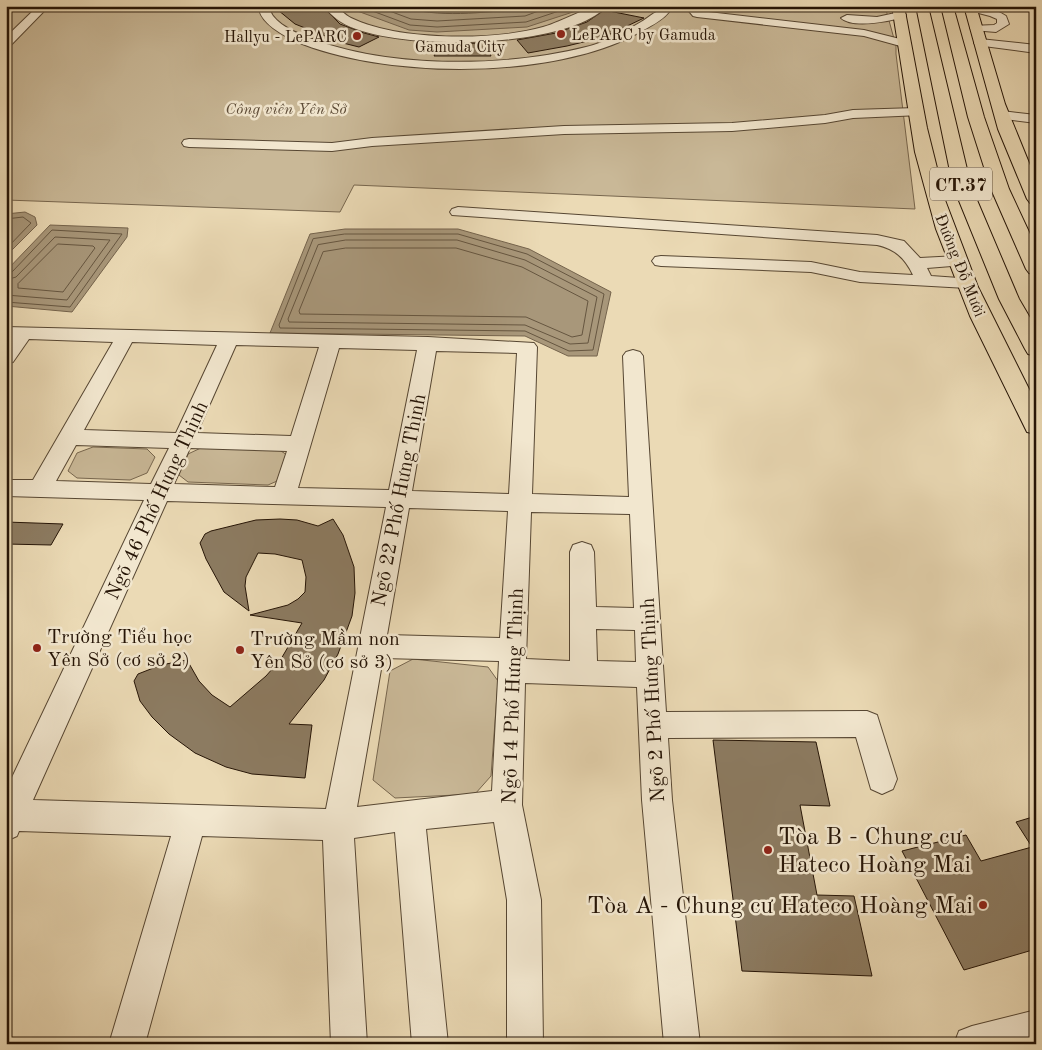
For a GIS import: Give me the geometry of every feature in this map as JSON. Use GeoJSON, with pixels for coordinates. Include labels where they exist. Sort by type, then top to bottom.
{"type":"FeatureCollection","features":[{"type":"Feature","properties":{"kind":"main road","name":"CT.37"},"geometry":{"type":"LineString","coordinates":[[922,6],[962,186],[1009,299],[1036,349]]}},
{"type":"Feature","properties":{"kind":"main road","name":"CT.37"},"geometry":{"type":"LineString","coordinates":[[947,6],[976,117],[1000,189],[1036,269]]}},
{"type":"Feature","properties":{"kind":"main road"},"geometry":{"type":"LineString","coordinates":[[970,7],[1018,164],[1036,198]]}},
{"type":"Feature","properties":{"kind":"main road","name":"Đường Đỗ Mười"},"geometry":{"type":"LineString","coordinates":[[899,11],[916,112],[936,200],[967,284],[994,346],[1036,426]]}},
{"type":"Feature","properties":{"kind":"street"},"geometry":{"type":"LineString","coordinates":[[6,44],[44,6]]}},
{"type":"Feature","properties":{"kind":"street"},"geometry":{"type":"LineString","coordinates":[[329,6],[353,24],[389,34],[503,50],[542,31],[588,16],[602,6]]}},
{"type":"Feature","properties":{"kind":"street","name":"Gamuda City"},"geometry":{"type":"LineString","coordinates":[[268,7],[264,11],[288,33],[321,35],[337,52],[393,61],[440,64],[503,50],[541,59],[590,50],[645,26],[667,11]]}},
{"type":"Feature","properties":{"kind":"street"},"geometry":{"type":"LineString","coordinates":[[970,7],[994,13],[1002,18],[1003,24],[978,36]]}},
{"type":"Feature","properties":{"kind":"street"},"geometry":{"type":"LineString","coordinates":[[667,11],[694,8],[697,14],[864,33],[904,43]]}},
{"type":"Feature","properties":{"kind":"street"},"geometry":{"type":"LineString","coordinates":[[837,17],[877,20],[899,11]]}},
{"type":"Feature","properties":{"kind":"street"},"geometry":{"type":"LineString","coordinates":[[321,35],[353,24]]}},
{"type":"Feature","properties":{"kind":"street"},"geometry":{"type":"LineString","coordinates":[[563,24],[579,30]]}},
{"type":"Feature","properties":{"kind":"street"},"geometry":{"type":"LineString","coordinates":[[596,36],[612,42]]}},
{"type":"Feature","properties":{"kind":"street"},"geometry":{"type":"LineString","coordinates":[[978,36],[1036,49]]}},
{"type":"Feature","properties":{"kind":"street"},"geometry":{"type":"LineString","coordinates":[[190,143],[298,148],[332,147],[564,130],[732,127],[825,119],[853,114],[916,112]]}},
{"type":"Feature","properties":{"kind":"street"},"geometry":{"type":"LineString","coordinates":[[1002,115],[1036,118]]}},
{"type":"Feature","properties":{"kind":"street"},"geometry":{"type":"LineString","coordinates":[[458,212],[877,240],[898,245],[916,263],[925,280]]}},
{"type":"Feature","properties":{"kind":"street"},"geometry":{"type":"LineString","coordinates":[[661,261],[811,267],[860,277],[967,284]]}},
{"type":"Feature","properties":{"kind":"street"},"geometry":{"type":"LineString","coordinates":[[916,263],[958,261]]}},
{"type":"Feature","properties":{"kind":"street"},"geometry":{"type":"LineString","coordinates":[[6,358],[15,333],[428,343]]}},
{"type":"Feature","properties":{"kind":"street"},"geometry":{"type":"LineString","coordinates":[[40,489],[126,336]]}},
{"type":"Feature","properties":{"kind":"street","name":"Ngõ 46 Phố Hưng Thịnh"},"geometry":{"type":"LineString","coordinates":[[8,819],[230,338]]}},
{"type":"Feature","properties":{"kind":"street"},"geometry":{"type":"LineString","coordinates":[[284,496],[331,341]]}},
{"type":"Feature","properties":{"kind":"street","name":"Ngõ 14 Phố Hưng Thịnh"},"geometry":{"type":"LineString","coordinates":[[428,343],[527,347],[507,805],[524,900],[525,1044]]}},
{"type":"Feature","properties":{"kind":"street","name":"Ngõ 22 Phố Hưng Thịnh"},"geometry":{"type":"LineString","coordinates":[[349,1044],[338,825],[428,343]]}},
{"type":"Feature","properties":{"kind":"street","name":"Ngõ 2 Phố Hưng Thịnh"},"geometry":{"type":"LineString","coordinates":[[633,356],[657,800],[682,1044]]}},
{"type":"Feature","properties":{"kind":"street"},"geometry":{"type":"LineString","coordinates":[[69,437],[300,444]]}},
{"type":"Feature","properties":{"kind":"street"},"geometry":{"type":"LineString","coordinates":[[6,488],[640,506]]}},
{"type":"Feature","properties":{"kind":"street"},"geometry":{"type":"LineString","coordinates":[[582,552],[584,673]]}},
{"type":"Feature","properties":{"kind":"street"},"geometry":{"type":"LineString","coordinates":[[583,617],[647,620]]}},
{"type":"Feature","properties":{"kind":"street"},"geometry":{"type":"LineString","coordinates":[[371,646],[512,660],[584,673],[649,675]]}},
{"type":"Feature","properties":{"kind":"street"},"geometry":{"type":"LineString","coordinates":[[652,724],[867,724],[882,779]]}},
{"type":"Feature","properties":{"kind":"street"},"geometry":{"type":"LineString","coordinates":[[8,819],[338,825],[409,815],[507,805]]}},
{"type":"Feature","properties":{"kind":"street"},"geometry":{"type":"LineString","coordinates":[[409,815],[430,1044]]}},
{"type":"Feature","properties":{"kind":"street"},"geometry":{"type":"LineString","coordinates":[[128,1044],[191,821]]}},
{"type":"Feature","properties":{"kind":"street"},"geometry":{"type":"LineString","coordinates":[[972,1044],[1036,1028]]}},
{"type":"Feature","properties":{"kind":"green space","name":"Công viên Yên Sở"},"geometry":{"type":"Polygon","coordinates":[[[18,6],[885,6],[896,46],[915,209],[354,185],[340,212],[6,200],[6,18],[18,6]]]}},
{"type":"Feature","properties":{"kind":"green space"},"geometry":{"type":"Polygon","coordinates":[[[93,447],[147,449],[155,457],[147,473],[130,480],[77,478],[68,471],[77,453],[93,447]]]}},
{"type":"Feature","properties":{"kind":"green space"},"geometry":{"type":"Polygon","coordinates":[[[203,447],[278,449],[290,457],[284,478],[268,485],[188,482],[179,475],[188,454],[203,447]]]}},
{"type":"Feature","properties":{"kind":"green space"},"geometry":{"type":"Polygon","coordinates":[[[413,659],[488,667],[498,681],[491,776],[475,794],[395,798],[373,780],[390,671],[413,659]]]}},
{"type":"Feature","properties":{"kind":"water"},"geometry":{"type":"Polygon","coordinates":[[[350,6],[581,6],[576,11],[527,27],[437,32],[409,30],[352,9],[350,6]]]}},
{"type":"Feature","properties":{"kind":"water"},"geometry":{"type":"Polygon","coordinates":[[[25,212],[35,217],[37,225],[6,256],[6,214],[25,212]]]}},
{"type":"Feature","properties":{"kind":"water"},"geometry":{"type":"Polygon","coordinates":[[[50,225],[128,228],[127,237],[72,312],[6,306],[6,271],[50,225]]]}},
{"type":"Feature","properties":{"kind":"water"},"geometry":{"type":"Polygon","coordinates":[[[345,229],[458,229],[529,249],[611,292],[597,356],[568,356],[525,336],[270,333],[310,234],[345,229]]]}},
{"type":"Feature","properties":{"kind":"building"},"geometry":{"type":"Polygon","coordinates":[[[273,6],[322,6],[340,24],[379,37],[359,47],[343,43],[295,24],[273,6]]]}},
{"type":"Feature","properties":{"kind":"building"},"geometry":{"type":"Polygon","coordinates":[[[604,10],[644,18],[604,37],[528,53],[517,40],[556,33],[587,22],[604,10]]]}},
{"type":"Feature","properties":{"kind":"building"},"geometry":{"type":"Polygon","coordinates":[[[486,43],[491,56],[434,56],[440,44],[486,43]]]}},
{"type":"Feature","properties":{"kind":"building"},"geometry":{"type":"Polygon","coordinates":[[[333,519],[343,535],[354,567],[355,593],[352,616],[338,654],[324,680],[289,724],[312,725],[305,778],[252,774],[226,767],[195,753],[169,734],[152,717],[140,701],[134,681],[138,674],[161,665],[187,660],[199,681],[212,695],[230,707],[266,676],[281,659],[302,623],[250,615],[288,605],[305,592],[306,577],[302,560],[275,554],[258,553],[246,577],[245,586],[249,611],[224,592],[206,559],[200,543],[205,534],[211,531],[256,520],[297,520],[318,526],[333,519]]]}},
{"type":"Feature","properties":{"kind":"building"},"geometry":{"type":"Polygon","coordinates":[[[6,522],[63,524],[51,545],[6,544],[6,522]]]}},
{"type":"Feature","properties":{"kind":"building","name":"Tòa B - Chung cư Hateco Hoàng Mai"},"geometry":{"type":"Polygon","coordinates":[[[713,740],[816,742],[830,806],[800,805],[817,895],[854,896],[872,976],[742,971],[713,740]]]}},
{"type":"Feature","properties":{"kind":"building","name":"Tòa A - Chung cư Hateco Hoàng Mai"},"geometry":{"type":"Polygon","coordinates":[[[1036,816],[1036,949],[964,970],[902,851],[966,835],[981,861],[1032,847],[1016,822],[1036,816]]]}},
{"type":"Feature","properties":{"kind":"place","name":"LePARC by Gamuda"},"geometry":{"type":"Point","coordinates":[561,34]}},
{"type":"Feature","properties":{"kind":"place","name":"Hallyu - LePARC"},"geometry":{"type":"Point","coordinates":[357,36]}},
{"type":"Feature","properties":{"kind":"place","name":"Trường Tiểu học Yên Sở (cơ sở 2)"},"geometry":{"type":"Point","coordinates":[37,648]}},
{"type":"Feature","properties":{"kind":"place","name":"Trường Mầm non Yên Sở (cơ sở 3)"},"geometry":{"type":"Point","coordinates":[240,650]}},
{"type":"Feature","properties":{"kind":"place","name":"Tòa B - Chung cư Hateco Hoàng Mai"},"geometry":{"type":"Point","coordinates":[768,850]}},
{"type":"Feature","properties":{"kind":"place","name":"Tòa A - Chung cư Hateco Hoàng Mai"},"geometry":{"type":"Point","coordinates":[983,905]}}]}
